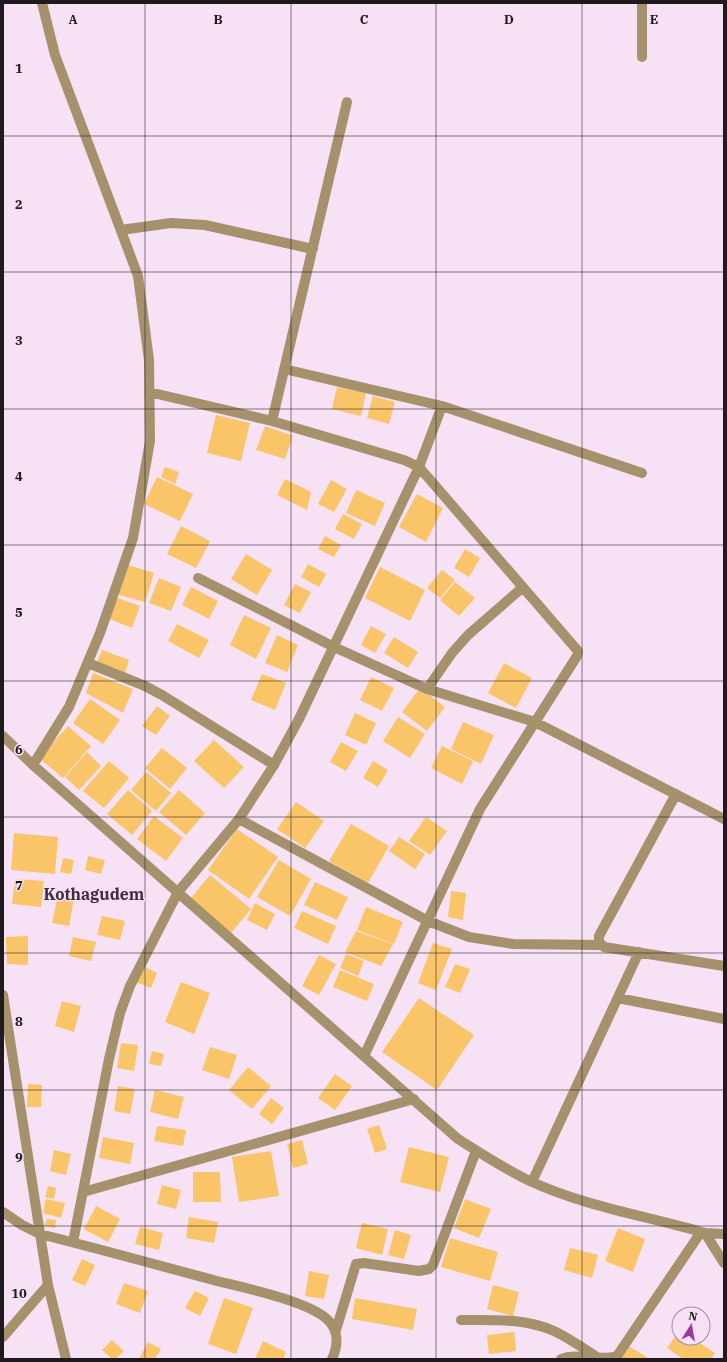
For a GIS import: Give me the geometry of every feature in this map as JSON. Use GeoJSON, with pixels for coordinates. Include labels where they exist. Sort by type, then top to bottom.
{"type":"FeatureCollection","features":[{"type":"Feature","properties":{"kind":"street"},"geometry":{"type":"LineString","coordinates":[[33,765],[69,707],[88,663],[133,538],[150,442],[149,360],[138,276],[55,55],[42,3]]}},
{"type":"Feature","properties":{"kind":"street"},"geometry":{"type":"LineString","coordinates":[[642,3],[642,57]]}},
{"type":"Feature","properties":{"kind":"street"},"geometry":{"type":"LineString","coordinates":[[272,421],[347,102]]}},
{"type":"Feature","properties":{"kind":"street"},"geometry":{"type":"LineString","coordinates":[[121,230],[171,223],[205,225],[313,248]]}},
{"type":"Feature","properties":{"kind":"street"},"geometry":{"type":"LineString","coordinates":[[284,369],[442,406],[642,473]]}},
{"type":"Feature","properties":{"kind":"street"},"geometry":{"type":"LineString","coordinates":[[149,392],[272,421],[404,460],[419,467],[577,648],[578,653],[480,809],[364,1056]]}},
{"type":"Feature","properties":{"kind":"street"},"geometry":{"type":"LineString","coordinates":[[73,1242],[120,1013],[130,986],[178,892],[239,819],[274,765],[334,647],[419,467],[442,406]]}},
{"type":"Feature","properties":{"kind":"street"},"geometry":{"type":"LineString","coordinates":[[198,578],[334,647],[427,689],[535,722],[724,819]]}},
{"type":"Feature","properties":{"kind":"street"},"geometry":{"type":"LineString","coordinates":[[427,689],[452,653],[468,635],[523,587]]}},
{"type":"Feature","properties":{"kind":"street"},"geometry":{"type":"LineString","coordinates":[[88,663],[145,686],[162,695],[274,765]]}},
{"type":"Feature","properties":{"kind":"street"},"geometry":{"type":"LineString","coordinates":[[3,736],[33,765],[458,1139],[497,1164],[532,1182],[589,1204],[703,1232],[724,1234]]}},
{"type":"Feature","properties":{"kind":"street"},"geometry":{"type":"LineString","coordinates":[[601,945],[599,942],[599,936],[676,794]]}},
{"type":"Feature","properties":{"kind":"street"},"geometry":{"type":"LineString","coordinates":[[239,819],[428,921],[469,937],[493,942],[601,945],[724,966]]}},
{"type":"Feature","properties":{"kind":"street"},"geometry":{"type":"LineString","coordinates":[[532,1182],[639,952]]}},
{"type":"Feature","properties":{"kind":"street"},"geometry":{"type":"LineString","coordinates":[[3,995],[48,1285],[66,1359]]}},
{"type":"Feature","properties":{"kind":"street"},"geometry":{"type":"LineString","coordinates":[[618,998],[724,1019]]}},
{"type":"Feature","properties":{"kind":"street"},"geometry":{"type":"LineString","coordinates":[[83,1192],[414,1100]]}},
{"type":"Feature","properties":{"kind":"street"},"geometry":{"type":"LineString","coordinates":[[332,1359],[336,1349],[336,1330],[356,1264],[364,1263],[419,1271],[429,1269],[433,1265],[476,1151]]}},
{"type":"Feature","properties":{"kind":"street"},"geometry":{"type":"LineString","coordinates":[[3,1212],[22,1225],[40,1234],[273,1296],[314,1310],[328,1320],[336,1330]]}},
{"type":"Feature","properties":{"kind":"street"},"geometry":{"type":"LineString","coordinates":[[703,1232],[724,1263]]}},
{"type":"Feature","properties":{"kind":"street"},"geometry":{"type":"LineString","coordinates":[[561,1359],[571,1357],[609,1359],[617,1356],[703,1232]]}},
{"type":"Feature","properties":{"kind":"street"},"geometry":{"type":"LineString","coordinates":[[3,1337],[48,1285]]}},
{"type":"Feature","properties":{"kind":"street"},"geometry":{"type":"LineString","coordinates":[[462,1320],[502,1320],[524,1322],[539,1326],[555,1332],[599,1358]]}},
{"type":"Feature","properties":{"kind":"building"},"geometry":{"type":"Polygon","coordinates":[[[337,387],[366,393],[361,416],[332,409],[337,387]]]}},
{"type":"Feature","properties":{"kind":"building"},"geometry":{"type":"Polygon","coordinates":[[[373,396],[395,402],[389,424],[367,418],[373,396]]]}},
{"type":"Feature","properties":{"kind":"building"},"geometry":{"type":"Polygon","coordinates":[[[216,415],[250,423],[241,461],[207,453],[216,415]]]}},
{"type":"Feature","properties":{"kind":"building"},"geometry":{"type":"Polygon","coordinates":[[[265,426],[293,436],[285,459],[256,450],[265,426]]]}},
{"type":"Feature","properties":{"kind":"building"},"geometry":{"type":"Polygon","coordinates":[[[165,467],[179,472],[175,484],[161,477],[165,467]]]}},
{"type":"Feature","properties":{"kind":"building"},"geometry":{"type":"Polygon","coordinates":[[[157,477],[193,494],[180,521],[144,504],[157,477]]]}},
{"type":"Feature","properties":{"kind":"building"},"geometry":{"type":"Polygon","coordinates":[[[285,479],[311,492],[307,510],[277,495],[285,479]]]}},
{"type":"Feature","properties":{"kind":"building"},"geometry":{"type":"Polygon","coordinates":[[[331,480],[347,489],[334,512],[318,504],[331,480]]]}},
{"type":"Feature","properties":{"kind":"building"},"geometry":{"type":"Polygon","coordinates":[[[356,490],[385,503],[375,526],[346,513],[356,490]]]}},
{"type":"Feature","properties":{"kind":"building"},"geometry":{"type":"Polygon","coordinates":[[[417,494],[443,508],[426,542],[399,527],[417,494]]]}},
{"type":"Feature","properties":{"kind":"building"},"geometry":{"type":"Polygon","coordinates":[[[343,514],[362,524],[354,539],[335,529],[343,514]]]}},
{"type":"Feature","properties":{"kind":"building"},"geometry":{"type":"Polygon","coordinates":[[[181,526],[210,541],[196,568],[167,554],[181,526]]]}},
{"type":"Feature","properties":{"kind":"building"},"geometry":{"type":"Polygon","coordinates":[[[325,536],[341,545],[334,557],[318,549],[325,536]]]}},
{"type":"Feature","properties":{"kind":"building"},"geometry":{"type":"Polygon","coordinates":[[[465,549],[480,558],[469,577],[454,568],[465,549]]]}},
{"type":"Feature","properties":{"kind":"building"},"geometry":{"type":"Polygon","coordinates":[[[246,554],[272,570],[257,595],[231,579],[246,554]]]}},
{"type":"Feature","properties":{"kind":"building"},"geometry":{"type":"Polygon","coordinates":[[[125,564],[154,573],[145,602],[116,594],[125,564]]]}},
{"type":"Feature","properties":{"kind":"building"},"geometry":{"type":"Polygon","coordinates":[[[308,564],[326,574],[319,587],[301,577],[308,564]]]}},
{"type":"Feature","properties":{"kind":"building"},"geometry":{"type":"Polygon","coordinates":[[[380,567],[425,590],[410,621],[365,598],[380,567]]]}},
{"type":"Feature","properties":{"kind":"building"},"geometry":{"type":"Polygon","coordinates":[[[442,570],[455,580],[440,598],[427,588],[442,570]]]}},
{"type":"Feature","properties":{"kind":"building"},"geometry":{"type":"Polygon","coordinates":[[[159,578],[181,587],[171,611],[149,603],[159,578]]]}},
{"type":"Feature","properties":{"kind":"building"},"geometry":{"type":"Polygon","coordinates":[[[455,582],[475,598],[459,616],[440,600],[455,582]]]}},
{"type":"Feature","properties":{"kind":"building"},"geometry":{"type":"Polygon","coordinates":[[[295,584],[311,592],[300,613],[284,605],[295,584]]]}},
{"type":"Feature","properties":{"kind":"building"},"geometry":{"type":"Polygon","coordinates":[[[191,587],[218,601],[209,619],[182,605],[191,587]]]}},
{"type":"Feature","properties":{"kind":"building"},"geometry":{"type":"Polygon","coordinates":[[[115,597],[140,606],[132,628],[107,618],[115,597]]]}},
{"type":"Feature","properties":{"kind":"building"},"geometry":{"type":"Polygon","coordinates":[[[244,615],[271,628],[256,659],[230,645],[244,615]]]}},
{"type":"Feature","properties":{"kind":"building"},"geometry":{"type":"Polygon","coordinates":[[[177,624],[209,640],[199,658],[168,641],[177,624]]]}},
{"type":"Feature","properties":{"kind":"building"},"geometry":{"type":"Polygon","coordinates":[[[371,626],[386,634],[375,653],[361,645],[371,626]]]}},
{"type":"Feature","properties":{"kind":"building"},"geometry":{"type":"Polygon","coordinates":[[[277,635],[298,645],[287,672],[265,663],[277,635]]]}},
{"type":"Feature","properties":{"kind":"building"},"geometry":{"type":"Polygon","coordinates":[[[394,637],[418,652],[408,668],[384,653],[394,637]]]}},
{"type":"Feature","properties":{"kind":"building"},"geometry":{"type":"Polygon","coordinates":[[[102,650],[129,660],[125,673],[97,662],[102,650]]]}},
{"type":"Feature","properties":{"kind":"building"},"geometry":{"type":"Polygon","coordinates":[[[504,663],[532,678],[516,708],[488,693],[504,663]]]}},
{"type":"Feature","properties":{"kind":"building"},"geometry":{"type":"Polygon","coordinates":[[[93,673],[133,689],[123,713],[86,693],[93,673]]]}},
{"type":"Feature","properties":{"kind":"building"},"geometry":{"type":"Polygon","coordinates":[[[262,674],[286,683],[275,710],[251,700],[262,674]]]}},
{"type":"Feature","properties":{"kind":"building"},"geometry":{"type":"Polygon","coordinates":[[[371,677],[394,688],[382,711],[360,700],[371,677]]]}},
{"type":"Feature","properties":{"kind":"building"},"geometry":{"type":"Polygon","coordinates":[[[420,688],[445,707],[427,731],[402,712],[420,688]]]}},
{"type":"Feature","properties":{"kind":"building"},"geometry":{"type":"Polygon","coordinates":[[[90,699],[120,720],[103,744],[73,723],[90,699]]]}},
{"type":"Feature","properties":{"kind":"building"},"geometry":{"type":"Polygon","coordinates":[[[157,706],[170,716],[156,735],[142,726],[157,706]]]}},
{"type":"Feature","properties":{"kind":"building"},"geometry":{"type":"Polygon","coordinates":[[[355,713],[376,723],[366,745],[345,735],[355,713]]]}},
{"type":"Feature","properties":{"kind":"building"},"geometry":{"type":"Polygon","coordinates":[[[398,717],[425,734],[410,758],[383,741],[398,717]]]}},
{"type":"Feature","properties":{"kind":"building"},"geometry":{"type":"Polygon","coordinates":[[[463,722],[494,735],[481,764],[451,749],[463,722]]]}},
{"type":"Feature","properties":{"kind":"building"},"geometry":{"type":"Polygon","coordinates":[[[68,726],[91,746],[63,778],[39,758],[68,726]]]}},
{"type":"Feature","properties":{"kind":"building"},"geometry":{"type":"Polygon","coordinates":[[[214,740],[244,767],[224,788],[194,761],[214,740]]]}},
{"type":"Feature","properties":{"kind":"building"},"geometry":{"type":"Polygon","coordinates":[[[341,742],[358,751],[346,771],[330,762],[341,742]]]}},
{"type":"Feature","properties":{"kind":"building"},"geometry":{"type":"Polygon","coordinates":[[[442,746],[473,761],[462,784],[431,768],[442,746]]]}},
{"type":"Feature","properties":{"kind":"building"},"geometry":{"type":"Polygon","coordinates":[[[162,748],[187,768],[170,789],[145,768],[162,748]]]}},
{"type":"Feature","properties":{"kind":"building"},"geometry":{"type":"Polygon","coordinates":[[[87,752],[101,766],[79,790],[65,777],[87,752]]]}},
{"type":"Feature","properties":{"kind":"building"},"geometry":{"type":"Polygon","coordinates":[[[109,761],[129,778],[104,808],[83,791],[109,761]]]}},
{"type":"Feature","properties":{"kind":"building"},"geometry":{"type":"Polygon","coordinates":[[[373,761],[388,770],[378,787],[363,778],[373,761]]]}},
{"type":"Feature","properties":{"kind":"building"},"geometry":{"type":"Polygon","coordinates":[[[146,772],[171,793],[156,811],[131,790],[146,772]]]}},
{"type":"Feature","properties":{"kind":"building"},"geometry":{"type":"Polygon","coordinates":[[[128,790],[152,811],[132,835],[107,814],[128,790]]]}},
{"type":"Feature","properties":{"kind":"building"},"geometry":{"type":"Polygon","coordinates":[[[179,790],[205,813],[186,835],[159,812],[179,790]]]}},
{"type":"Feature","properties":{"kind":"building"},"geometry":{"type":"Polygon","coordinates":[[[296,802],[324,821],[305,848],[277,829],[296,802]]]}},
{"type":"Feature","properties":{"kind":"building"},"geometry":{"type":"Polygon","coordinates":[[[154,816],[183,838],[166,861],[137,839],[154,816]]]}},
{"type":"Feature","properties":{"kind":"building"},"geometry":{"type":"Polygon","coordinates":[[[426,817],[447,831],[430,855],[409,841],[426,817]]]}},
{"type":"Feature","properties":{"kind":"building"},"geometry":{"type":"Polygon","coordinates":[[[351,824],[389,846],[368,883],[329,861],[351,824]]]}},
{"type":"Feature","properties":{"kind":"building"},"geometry":{"type":"Polygon","coordinates":[[[237,829],[278,857],[249,899],[208,870],[237,829]]]}},
{"type":"Feature","properties":{"kind":"building"},"geometry":{"type":"Polygon","coordinates":[[[14,833],[58,837],[55,874],[11,870],[14,833]]]}},
{"type":"Feature","properties":{"kind":"building"},"geometry":{"type":"Polygon","coordinates":[[[399,837],[425,854],[415,869],[389,851],[399,837]]]}},
{"type":"Feature","properties":{"kind":"building"},"geometry":{"type":"Polygon","coordinates":[[[88,856],[105,860],[101,874],[85,870],[88,856]]]}},
{"type":"Feature","properties":{"kind":"building"},"geometry":{"type":"Polygon","coordinates":[[[63,858],[74,860],[71,874],[60,872],[63,858]]]}},
{"type":"Feature","properties":{"kind":"building"},"geometry":{"type":"Polygon","coordinates":[[[279,860],[311,879],[290,916],[257,897],[279,860]]]}},
{"type":"Feature","properties":{"kind":"building"},"geometry":{"type":"Polygon","coordinates":[[[210,875],[251,909],[231,933],[190,899],[210,875]]]}},
{"type":"Feature","properties":{"kind":"building"},"geometry":{"type":"Polygon","coordinates":[[[15,879],[44,881],[41,907],[12,904],[15,879]]]}},
{"type":"Feature","properties":{"kind":"building"},"geometry":{"type":"Polygon","coordinates":[[[315,882],[348,897],[337,920],[304,905],[315,882]]]}},
{"type":"Feature","properties":{"kind":"building"},"geometry":{"type":"Polygon","coordinates":[[[451,891],[466,893],[463,920],[448,917],[451,891]]]}},
{"type":"Feature","properties":{"kind":"building"},"geometry":{"type":"Polygon","coordinates":[[[58,895],[74,898],[69,926],[52,923],[58,895]]]}},
{"type":"Feature","properties":{"kind":"building"},"geometry":{"type":"Polygon","coordinates":[[[255,903],[275,914],[267,930],[247,920],[255,903]]]}},
{"type":"Feature","properties":{"kind":"building"},"geometry":{"type":"Polygon","coordinates":[[[366,907],[403,922],[394,944],[357,930],[366,907]]]}},
{"type":"Feature","properties":{"kind":"building"},"geometry":{"type":"Polygon","coordinates":[[[302,911],[336,926],[328,944],[294,928],[302,911]]]}},
{"type":"Feature","properties":{"kind":"building"},"geometry":{"type":"Polygon","coordinates":[[[102,916],[125,921],[120,940],[97,935],[102,916]]]}},
{"type":"Feature","properties":{"kind":"building"},"geometry":{"type":"Polygon","coordinates":[[[356,931],[393,944],[381,966],[345,952],[356,931]]]}},
{"type":"Feature","properties":{"kind":"building"},"geometry":{"type":"Polygon","coordinates":[[[28,936],[28,965],[7,964],[6,937],[28,936]]]}},
{"type":"Feature","properties":{"kind":"building"},"geometry":{"type":"Polygon","coordinates":[[[73,937],[96,942],[91,961],[69,956],[73,937]]]}},
{"type":"Feature","properties":{"kind":"building"},"geometry":{"type":"Polygon","coordinates":[[[433,943],[452,949],[436,990],[418,983],[433,943]]]}},
{"type":"Feature","properties":{"kind":"building"},"geometry":{"type":"Polygon","coordinates":[[[346,954],[364,961],[358,976],[340,968],[346,954]]]}},
{"type":"Feature","properties":{"kind":"building"},"geometry":{"type":"Polygon","coordinates":[[[319,955],[336,964],[319,995],[302,986],[319,955]]]}},
{"type":"Feature","properties":{"kind":"building"},"geometry":{"type":"Polygon","coordinates":[[[455,964],[470,969],[460,993],[445,987],[455,964]]]}},
{"type":"Feature","properties":{"kind":"building"},"geometry":{"type":"Polygon","coordinates":[[[143,966],[157,973],[151,988],[136,982],[143,966]]]}},
{"type":"Feature","properties":{"kind":"building"},"geometry":{"type":"Polygon","coordinates":[[[340,970],[374,984],[367,1001],[333,987],[340,970]]]}},
{"type":"Feature","properties":{"kind":"building"},"geometry":{"type":"Polygon","coordinates":[[[181,982],[210,993],[194,1034],[165,1022],[181,982]]]}},
{"type":"Feature","properties":{"kind":"building"},"geometry":{"type":"Polygon","coordinates":[[[419,998],[474,1035],[437,1090],[382,1052],[419,998]]]}},
{"type":"Feature","properties":{"kind":"building"},"geometry":{"type":"Polygon","coordinates":[[[62,1001],[81,1006],[74,1032],[55,1026],[62,1001]]]}},
{"type":"Feature","properties":{"kind":"building"},"geometry":{"type":"Polygon","coordinates":[[[121,1043],[138,1045],[134,1071],[117,1068],[121,1043]]]}},
{"type":"Feature","properties":{"kind":"building"},"geometry":{"type":"Polygon","coordinates":[[[210,1047],[237,1055],[229,1079],[202,1070],[210,1047]]]}},
{"type":"Feature","properties":{"kind":"building"},"geometry":{"type":"Polygon","coordinates":[[[152,1051],[164,1054],[161,1066],[149,1064],[152,1051]]]}},
{"type":"Feature","properties":{"kind":"building"},"geometry":{"type":"Polygon","coordinates":[[[248,1067],[271,1086],[252,1109],[229,1090],[248,1067]]]}},
{"type":"Feature","properties":{"kind":"building"},"geometry":{"type":"Polygon","coordinates":[[[335,1074],[352,1086],[335,1110],[318,1098],[335,1074]]]}},
{"type":"Feature","properties":{"kind":"building"},"geometry":{"type":"Polygon","coordinates":[[[28,1084],[42,1085],[41,1107],[27,1107],[28,1084]]]}},
{"type":"Feature","properties":{"kind":"building"},"geometry":{"type":"Polygon","coordinates":[[[118,1086],[135,1089],[130,1114],[114,1111],[118,1086]]]}},
{"type":"Feature","properties":{"kind":"building"},"geometry":{"type":"Polygon","coordinates":[[[155,1090],[184,1097],[178,1119],[150,1112],[155,1090]]]}},
{"type":"Feature","properties":{"kind":"building"},"geometry":{"type":"Polygon","coordinates":[[[271,1098],[284,1108],[272,1124],[259,1114],[271,1098]]]}},
{"type":"Feature","properties":{"kind":"building"},"geometry":{"type":"Polygon","coordinates":[[[379,1125],[387,1149],[375,1153],[367,1129],[379,1125]]]}},
{"type":"Feature","properties":{"kind":"building"},"geometry":{"type":"Polygon","coordinates":[[[157,1126],[186,1130],[183,1146],[154,1141],[157,1126]]]}},
{"type":"Feature","properties":{"kind":"building"},"geometry":{"type":"Polygon","coordinates":[[[103,1137],[134,1143],[130,1164],[99,1158],[103,1137]]]}},
{"type":"Feature","properties":{"kind":"building"},"geometry":{"type":"Polygon","coordinates":[[[302,1140],[308,1164],[293,1168],[287,1144],[302,1140]]]}},
{"type":"Feature","properties":{"kind":"building"},"geometry":{"type":"Polygon","coordinates":[[[409,1147],[449,1157],[440,1192],[400,1182],[409,1147]]]}},
{"type":"Feature","properties":{"kind":"building"},"geometry":{"type":"Polygon","coordinates":[[[54,1150],[71,1154],[66,1175],[50,1171],[54,1150]]]}},
{"type":"Feature","properties":{"kind":"building"},"geometry":{"type":"Polygon","coordinates":[[[271,1151],[279,1196],[239,1202],[232,1157],[271,1151]]]}},
{"type":"Feature","properties":{"kind":"building"},"geometry":{"type":"Polygon","coordinates":[[[193,1172],[220,1172],[221,1202],[193,1202],[193,1172]]]}},
{"type":"Feature","properties":{"kind":"building"},"geometry":{"type":"Polygon","coordinates":[[[162,1185],[181,1190],[176,1209],[157,1204],[162,1185]]]}},
{"type":"Feature","properties":{"kind":"building"},"geometry":{"type":"Polygon","coordinates":[[[48,1186],[56,1188],[54,1199],[45,1197],[48,1186]]]}},
{"type":"Feature","properties":{"kind":"building"},"geometry":{"type":"Polygon","coordinates":[[[46,1199],[65,1203],[61,1218],[43,1213],[46,1199]]]}},
{"type":"Feature","properties":{"kind":"building"},"geometry":{"type":"Polygon","coordinates":[[[465,1199],[491,1209],[479,1238],[454,1228],[465,1199]]]}},
{"type":"Feature","properties":{"kind":"building"},"geometry":{"type":"Polygon","coordinates":[[[96,1206],[120,1219],[108,1242],[84,1229],[96,1206]]]}},
{"type":"Feature","properties":{"kind":"building"},"geometry":{"type":"Polygon","coordinates":[[[189,1217],[218,1222],[214,1243],[186,1238],[189,1217]]]}},
{"type":"Feature","properties":{"kind":"building"},"geometry":{"type":"Polygon","coordinates":[[[47,1219],[56,1220],[55,1228],[44,1226],[47,1219]]]}},
{"type":"Feature","properties":{"kind":"building"},"geometry":{"type":"Polygon","coordinates":[[[362,1223],[388,1229],[382,1255],[356,1248],[362,1223]]]}},
{"type":"Feature","properties":{"kind":"building"},"geometry":{"type":"Polygon","coordinates":[[[140,1227],[163,1233],[159,1250],[135,1244],[140,1227]]]}},
{"type":"Feature","properties":{"kind":"building"},"geometry":{"type":"Polygon","coordinates":[[[618,1228],[645,1239],[633,1272],[605,1261],[618,1228]]]}},
{"type":"Feature","properties":{"kind":"building"},"geometry":{"type":"Polygon","coordinates":[[[395,1230],[411,1235],[404,1259],[388,1255],[395,1230]]]}},
{"type":"Feature","properties":{"kind":"building"},"geometry":{"type":"Polygon","coordinates":[[[450,1238],[498,1252],[490,1281],[441,1267],[450,1238]]]}},
{"type":"Feature","properties":{"kind":"building"},"geometry":{"type":"Polygon","coordinates":[[[570,1248],[598,1255],[592,1278],[564,1270],[570,1248]]]}},
{"type":"Feature","properties":{"kind":"building"},"geometry":{"type":"Polygon","coordinates":[[[82,1259],[95,1265],[85,1286],[72,1280],[82,1259]]]}},
{"type":"Feature","properties":{"kind":"building"},"geometry":{"type":"Polygon","coordinates":[[[309,1271],[329,1275],[324,1299],[305,1296],[309,1271]]]}},
{"type":"Feature","properties":{"kind":"building"},"geometry":{"type":"Polygon","coordinates":[[[124,1283],[148,1291],[140,1313],[116,1304],[124,1283]]]}},
{"type":"Feature","properties":{"kind":"building"},"geometry":{"type":"Polygon","coordinates":[[[493,1285],[519,1292],[513,1316],[487,1309],[493,1285]]]}},
{"type":"Feature","properties":{"kind":"building"},"geometry":{"type":"Polygon","coordinates":[[[195,1291],[209,1298],[200,1316],[185,1308],[195,1291]]]}},
{"type":"Feature","properties":{"kind":"building"},"geometry":{"type":"Polygon","coordinates":[[[224,1298],[253,1308],[236,1354],[208,1344],[224,1298]]]}},
{"type":"Feature","properties":{"kind":"building"},"geometry":{"type":"Polygon","coordinates":[[[355,1298],[417,1309],[413,1330],[352,1319],[355,1298]]]}},
{"type":"Feature","properties":{"kind":"building"},"geometry":{"type":"Polygon","coordinates":[[[514,1332],[516,1351],[489,1354],[487,1335],[514,1332]]]}},
{"type":"Feature","properties":{"kind":"building"},"geometry":{"type":"Polygon","coordinates":[[[112,1340],[124,1351],[116,1359],[112,1359],[102,1350],[112,1340]]]}},
{"type":"Feature","properties":{"kind":"building"},"geometry":{"type":"Polygon","coordinates":[[[263,1341],[286,1352],[283,1359],[255,1359],[263,1341]]]}},
{"type":"Feature","properties":{"kind":"building"},"geometry":{"type":"Polygon","coordinates":[[[148,1342],[161,1349],[155,1359],[139,1359],[148,1342]]]}},
{"type":"Feature","properties":{"kind":"building"},"geometry":{"type":"Polygon","coordinates":[[[671,1342],[671,1346],[704,1346],[715,1353],[711,1359],[683,1359],[667,1348],[671,1342]]]}},
{"type":"Feature","properties":{"kind":"building"},"geometry":{"type":"Polygon","coordinates":[[[627,1345],[650,1359],[619,1359],[627,1345]]]}},
{"type":"Feature","properties":{"kind":"district","name":"Kothagudem"},"geometry":{"type":"Point","coordinates":[94,894]}}]}
